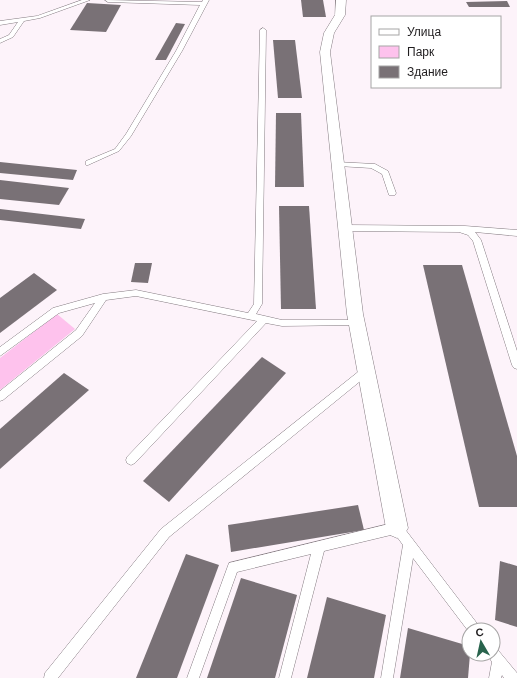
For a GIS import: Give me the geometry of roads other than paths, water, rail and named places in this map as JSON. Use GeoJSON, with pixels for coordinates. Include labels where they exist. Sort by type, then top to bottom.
{"type":"FeatureCollection","features":[{"type":"Feature","properties":{"kind":"street"},"geometry":{"type":"LineString","coordinates":[[341,0],[342,7],[339,19],[329,33],[325,52],[356,323],[397,528]]}},
{"type":"Feature","properties":{"kind":"lane"},"geometry":{"type":"LineString","coordinates":[[0,23],[22,20],[87,0]]}},
{"type":"Feature","properties":{"kind":"lane"},"geometry":{"type":"LineString","coordinates":[[88,163],[117,150],[129,135],[180,50],[197,19],[204,2],[108,0]]}},
{"type":"Feature","properties":{"kind":"lane"},"geometry":{"type":"LineString","coordinates":[[0,41],[11,36],[22,20]]}},
{"type":"Feature","properties":{"kind":"lane"},"geometry":{"type":"LineString","coordinates":[[250,317],[258,304],[263,30]]}},
{"type":"Feature","properties":{"kind":"lane"},"geometry":{"type":"LineString","coordinates":[[338,164],[373,166],[385,173],[392,193]]}},
{"type":"Feature","properties":{"kind":"lane"},"geometry":{"type":"LineString","coordinates":[[345,228],[459,229],[517,233]]}},
{"type":"Feature","properties":{"kind":"lane"},"geometry":{"type":"LineString","coordinates":[[459,229],[472,233],[477,240],[517,365]]}},
{"type":"Feature","properties":{"kind":"lane"},"geometry":{"type":"LineString","coordinates":[[0,352],[56,310],[103,297],[136,293],[282,323],[356,323]]}},
{"type":"Feature","properties":{"kind":"lane"},"geometry":{"type":"LineString","coordinates":[[0,397],[79,333],[103,297]]}},
{"type":"Feature","properties":{"kind":"lane"},"geometry":{"type":"LineString","coordinates":[[131,460],[264,320]]}},
{"type":"Feature","properties":{"kind":"lane"},"geometry":{"type":"LineString","coordinates":[[50,678],[165,533],[366,371]]}},
{"type":"Feature","properties":{"kind":"lane"},"geometry":{"type":"LineString","coordinates":[[194,678],[233,567],[397,528],[469,622]]}},
{"type":"Feature","properties":{"kind":"lane"},"geometry":{"type":"LineString","coordinates":[[387,678],[409,544]]}},
{"type":"Feature","properties":{"kind":"lane"},"geometry":{"type":"LineString","coordinates":[[285,678],[319,547]]}},
{"type":"Feature","properties":{"kind":"lane"},"geometry":{"type":"LineString","coordinates":[[495,678],[496,662]]}},
{"type":"Feature","properties":{"kind":"lane"},"geometry":{"type":"LineString","coordinates":[[500,662],[512,678]]}}]}
